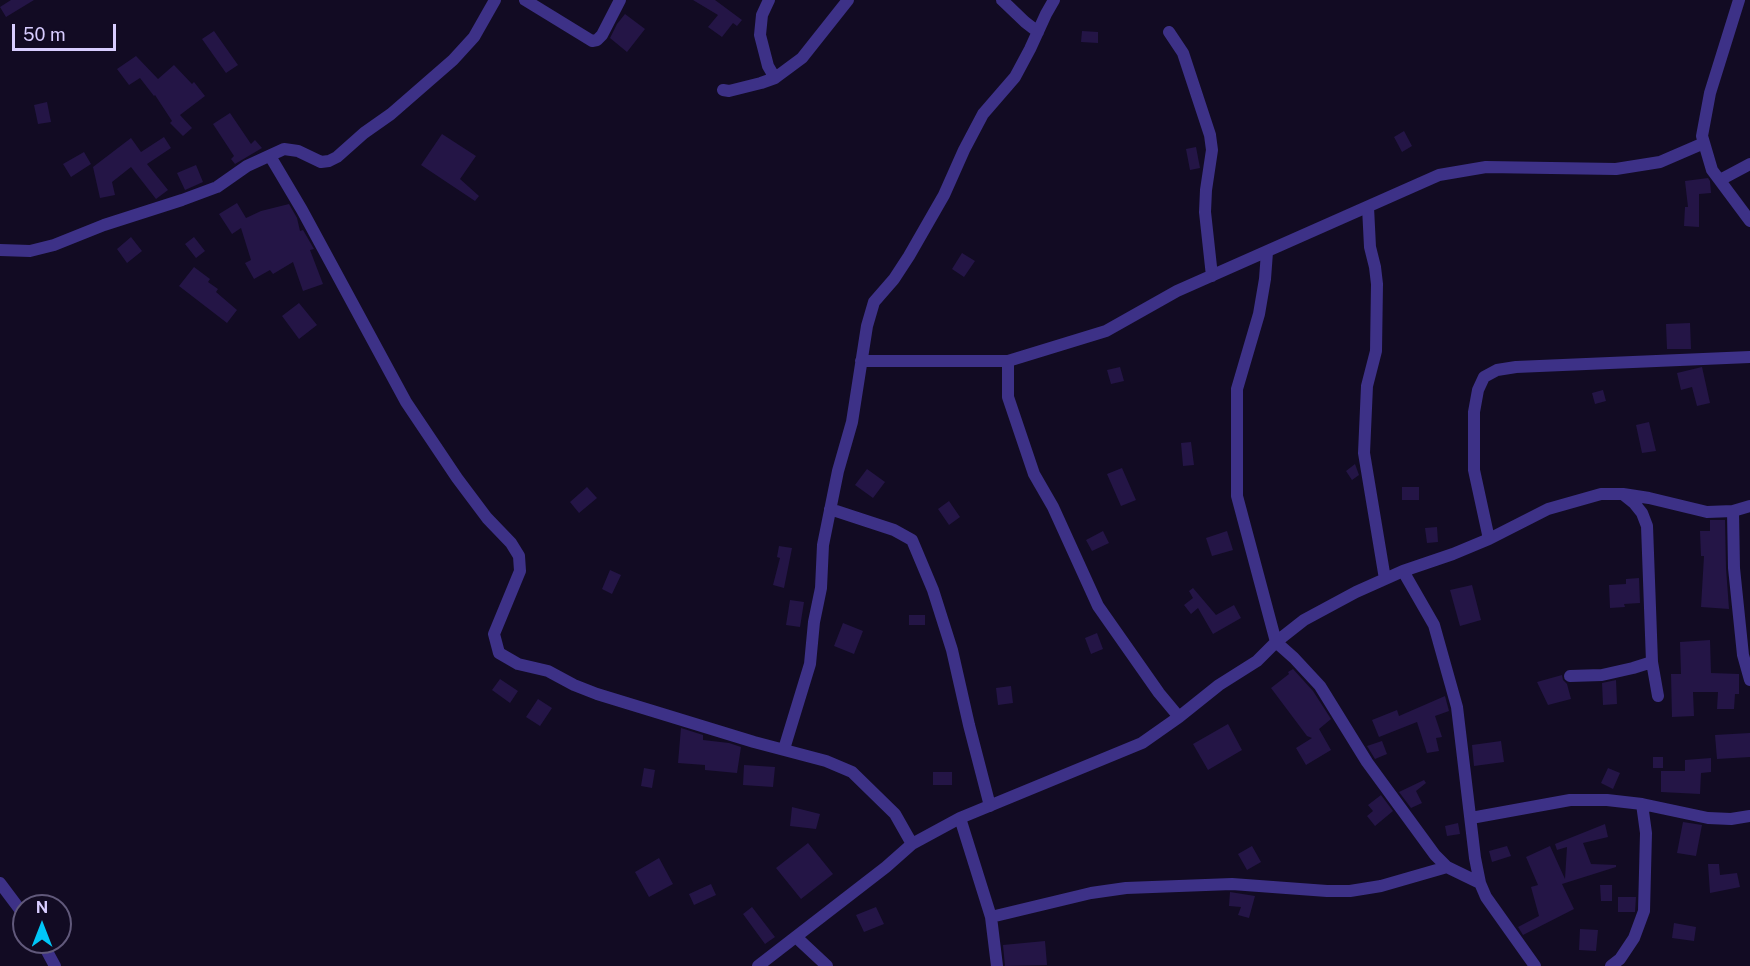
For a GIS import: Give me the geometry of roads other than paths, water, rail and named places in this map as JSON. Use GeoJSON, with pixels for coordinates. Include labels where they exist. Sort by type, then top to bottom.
{"type":"FeatureCollection","features":[{"type":"Feature","properties":{"kind":"street"},"geometry":{"type":"LineString","coordinates":[[0,250],[30,251],[54,245],[104,225],[182,200],[217,187],[247,166],[284,149],[298,151],[321,162],[337,157],[453,60],[474,37],[495,0]]}},
{"type":"Feature","properties":{"kind":"street"},"geometry":{"type":"LineString","coordinates":[[525,0],[592,41],[602,35],[620,0]]}},
{"type":"Feature","properties":{"kind":"street"},"geometry":{"type":"LineString","coordinates":[[769,0],[762,15],[760,35],[768,66],[775,78]]}},
{"type":"Feature","properties":{"kind":"street"},"geometry":{"type":"LineString","coordinates":[[723,90],[729,91],[775,78],[802,58],[848,0]]}},
{"type":"Feature","properties":{"kind":"street"},"geometry":{"type":"LineString","coordinates":[[1002,0],[1038,32]]}},
{"type":"Feature","properties":{"kind":"street"},"geometry":{"type":"LineString","coordinates":[[784,749],[810,664],[814,622],[821,588],[823,545],[838,471],[852,422],[867,326],[874,302],[894,279],[909,256],[944,195],[964,150],[984,114],[1016,77],[1054,0]]}},
{"type":"Feature","properties":{"kind":"street"},"geometry":{"type":"LineString","coordinates":[[1739,0],[1710,93],[1702,136],[1712,170],[1750,221]]}},
{"type":"Feature","properties":{"kind":"street"},"geometry":{"type":"LineString","coordinates":[[1169,32],[1183,52],[1210,135],[1212,150],[1205,212],[1212,276]]}},
{"type":"Feature","properties":{"kind":"street"},"geometry":{"type":"LineString","coordinates":[[861,361],[1008,361],[1106,331],[1177,291],[1439,175],[1486,167],[1616,169],[1660,162],[1704,143]]}},
{"type":"Feature","properties":{"kind":"street"},"geometry":{"type":"LineString","coordinates":[[270,156],[302,210],[406,402],[457,478],[519,556],[520,571],[494,634],[499,653],[518,664],[548,671],[573,685],[597,694],[826,761],[852,772],[895,814],[912,844]]}},
{"type":"Feature","properties":{"kind":"street"},"geometry":{"type":"LineString","coordinates":[[1720,180],[1750,164]]}},
{"type":"Feature","properties":{"kind":"street"},"geometry":{"type":"LineString","coordinates":[[1368,207],[1370,247],[1377,284],[1376,351],[1367,386],[1364,453],[1384,579]]}},
{"type":"Feature","properties":{"kind":"street"},"geometry":{"type":"LineString","coordinates":[[1267,252],[1265,279],[1258,314],[1237,389],[1237,496],[1276,642],[1320,686],[1367,762],[1435,855],[1447,867],[1480,883]]}},
{"type":"Feature","properties":{"kind":"street"},"geometry":{"type":"LineString","coordinates":[[1489,539],[1474,470],[1474,412],[1478,390],[1484,377],[1497,370],[1516,367],[1750,357]]}},
{"type":"Feature","properties":{"kind":"street"},"geometry":{"type":"LineString","coordinates":[[1008,361],[1008,397],[1034,474],[1053,507],[1098,606],[1179,717]]}},
{"type":"Feature","properties":{"kind":"street"},"geometry":{"type":"LineString","coordinates":[[758,966],[886,867],[912,844],[960,818],[1142,743],[1219,685],[1257,661],[1276,642],[1304,620],[1384,579],[1489,539],[1548,509],[1601,494],[1623,494],[1707,512],[1733,511],[1750,506]]}},
{"type":"Feature","properties":{"kind":"street"},"geometry":{"type":"LineString","coordinates":[[1623,494],[1642,513],[1647,526],[1652,662],[1658,696]]}},
{"type":"Feature","properties":{"kind":"street"},"geometry":{"type":"LineString","coordinates":[[830,508],[894,530],[912,540],[933,590],[952,650],[990,806]]}},
{"type":"Feature","properties":{"kind":"street"},"geometry":{"type":"LineString","coordinates":[[1733,511],[1734,568],[1743,655],[1750,680]]}},
{"type":"Feature","properties":{"kind":"street"},"geometry":{"type":"LineString","coordinates":[[1403,571],[1434,625],[1457,707],[1480,883],[1486,897],[1534,966]]}},
{"type":"Feature","properties":{"kind":"street"},"geometry":{"type":"LineString","coordinates":[[1570,676],[1602,675],[1652,662]]}},
{"type":"Feature","properties":{"kind":"street"},"geometry":{"type":"LineString","coordinates":[[1471,818],[1570,800],[1607,800],[1642,804],[1708,818],[1731,819],[1750,816]]}},
{"type":"Feature","properties":{"kind":"street"},"geometry":{"type":"LineString","coordinates":[[1611,966],[1620,959],[1634,938],[1644,911],[1646,833],[1642,804]]}},
{"type":"Feature","properties":{"kind":"street"},"geometry":{"type":"LineString","coordinates":[[960,818],[991,917],[997,966]]}},
{"type":"Feature","properties":{"kind":"street"},"geometry":{"type":"LineString","coordinates":[[991,917],[1126,888],[1232,884],[1350,891],[1381,886],[1447,867]]}},
{"type":"Feature","properties":{"kind":"street"},"geometry":{"type":"LineString","coordinates":[[0,883],[12,899]]}},
{"type":"Feature","properties":{"kind":"street"},"geometry":{"type":"LineString","coordinates":[[796,937],[827,966]]}}]}
